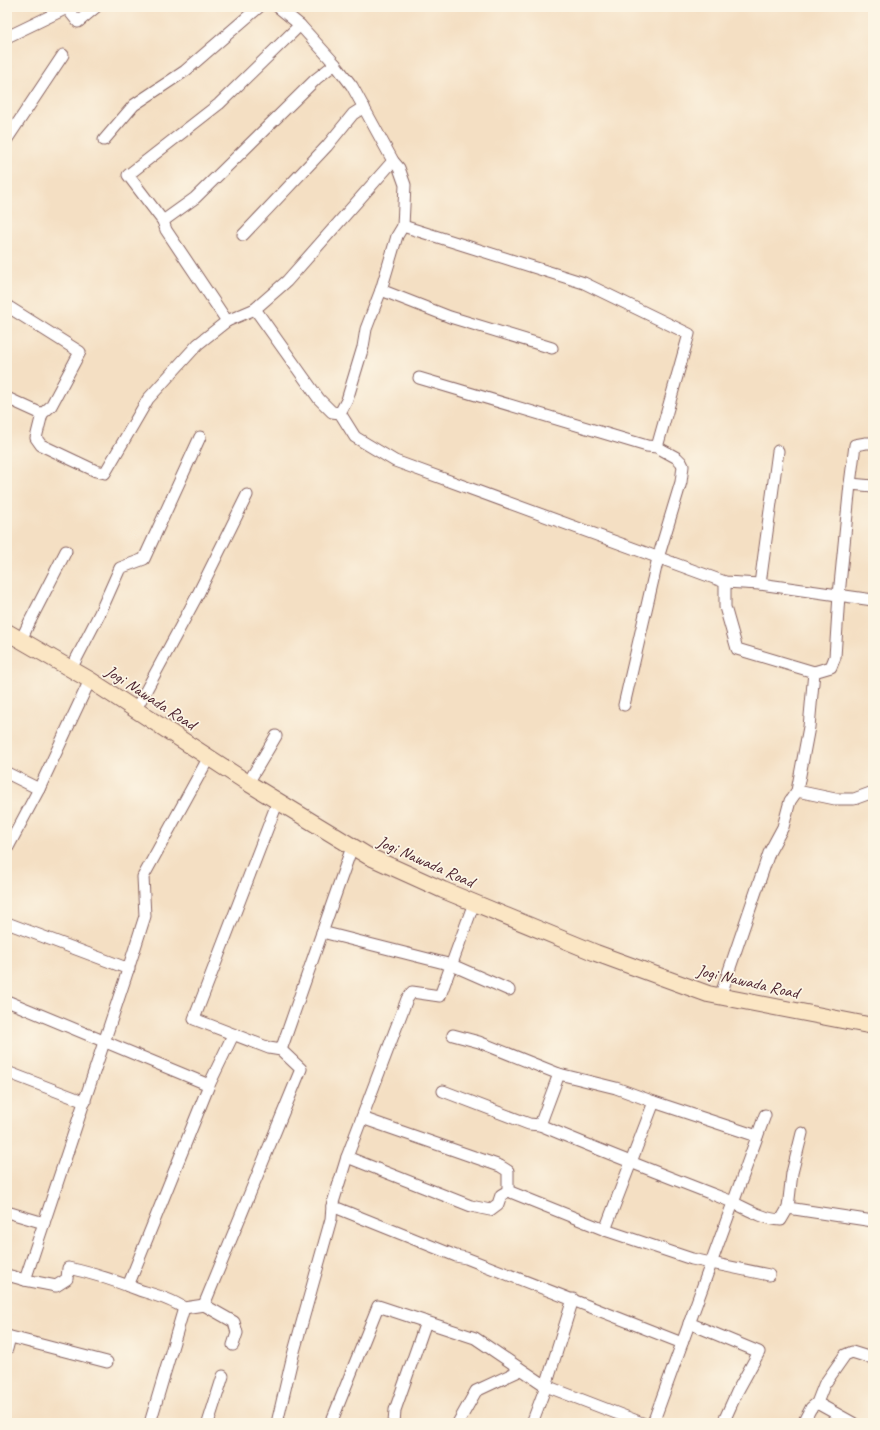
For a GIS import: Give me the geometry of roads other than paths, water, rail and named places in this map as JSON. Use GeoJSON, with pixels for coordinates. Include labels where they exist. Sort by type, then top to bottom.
{"type":"FeatureCollection","features":[{"type":"Feature","properties":{"kind":"street"},"geometry":{"type":"LineString","coordinates":[[7,37],[67,7],[78,22],[96,7]]}},
{"type":"Feature","properties":{"kind":"street"},"geometry":{"type":"LineString","coordinates":[[104,140],[134,105],[185,71],[259,7]]}},
{"type":"Feature","properties":{"kind":"street"},"geometry":{"type":"LineString","coordinates":[[278,7],[300,25],[335,64],[352,86],[393,161],[399,168],[405,185],[403,226],[397,236],[381,290],[366,329],[363,347],[347,400],[340,413]]}},
{"type":"Feature","properties":{"kind":"street"},"geometry":{"type":"LineString","coordinates":[[227,321],[166,230],[163,221],[128,175],[219,104],[300,25]]}},
{"type":"Feature","properties":{"kind":"street"},"geometry":{"type":"LineString","coordinates":[[7,139],[64,55]]}},
{"type":"Feature","properties":{"kind":"street"},"geometry":{"type":"LineString","coordinates":[[163,221],[195,198],[316,79],[335,64]]}},
{"type":"Feature","properties":{"kind":"street"},"geometry":{"type":"LineString","coordinates":[[243,235],[327,146],[352,114],[364,107]]}},
{"type":"Feature","properties":{"kind":"street"},"geometry":{"type":"LineString","coordinates":[[7,306],[80,352],[50,406],[42,414],[36,438],[41,445],[96,471],[105,473],[148,399],[198,344],[227,321],[255,309],[287,281],[393,161]]}},
{"type":"Feature","properties":{"kind":"street"},"geometry":{"type":"LineString","coordinates":[[403,226],[584,283],[689,334],[657,447]]}},
{"type":"Feature","properties":{"kind":"street"},"geometry":{"type":"LineString","coordinates":[[381,290],[450,316],[552,348]]}},
{"type":"Feature","properties":{"kind":"street"},"geometry":{"type":"LineString","coordinates":[[255,309],[319,399],[332,412],[340,413]]}},
{"type":"Feature","properties":{"kind":"street"},"geometry":{"type":"LineString","coordinates":[[419,378],[647,446],[657,447],[677,458],[681,462],[683,466],[681,482],[658,558],[624,705]]}},
{"type":"Feature","properties":{"kind":"street"},"geometry":{"type":"LineString","coordinates":[[8,401],[42,414]]}},
{"type":"Feature","properties":{"kind":"street"},"geometry":{"type":"LineString","coordinates":[[340,413],[355,437],[395,461],[725,582],[760,584],[873,600]]}},
{"type":"Feature","properties":{"kind":"street"},"geometry":{"type":"LineString","coordinates":[[71,669],[100,613],[120,568],[144,558],[200,438]]}},
{"type":"Feature","properties":{"kind":"street"},"geometry":{"type":"LineString","coordinates":[[725,582],[725,607],[737,649],[814,672],[831,667],[835,657],[839,595],[855,445],[873,443]]}},
{"type":"Feature","properties":{"kind":"street"},"geometry":{"type":"LineString","coordinates":[[760,584],[778,451]]}},
{"type":"Feature","properties":{"kind":"street"},"geometry":{"type":"LineString","coordinates":[[850,484],[873,486]]}},
{"type":"Feature","properties":{"kind":"street"},"geometry":{"type":"LineString","coordinates":[[136,710],[197,596],[247,495]]}},
{"type":"Feature","properties":{"kind":"street"},"geometry":{"type":"LineString","coordinates":[[21,640],[66,551]]}},
{"type":"Feature","properties":{"kind":"street","name":"Jogi Nawada Road"},"geometry":{"type":"LineString","coordinates":[[7,632],[90,680],[248,783],[368,856],[474,903],[596,953],[708,994],[873,1026]]}},
{"type":"Feature","properties":{"kind":"street"},"geometry":{"type":"LineString","coordinates":[[720,997],[769,853],[782,827],[790,801],[797,791],[809,727],[814,672]]}},
{"type":"Feature","properties":{"kind":"street"},"geometry":{"type":"LineString","coordinates":[[7,849],[39,789],[90,680]]}},
{"type":"Feature","properties":{"kind":"street"},"geometry":{"type":"LineString","coordinates":[[248,783],[276,736]]}},
{"type":"Feature","properties":{"kind":"street"},"geometry":{"type":"LineString","coordinates":[[25,1280],[145,916],[143,877],[209,757]]}},
{"type":"Feature","properties":{"kind":"street"},"geometry":{"type":"LineString","coordinates":[[7,773],[39,789]]}},
{"type":"Feature","properties":{"kind":"street"},"geometry":{"type":"LineString","coordinates":[[797,791],[835,799],[854,799],[873,792]]}},
{"type":"Feature","properties":{"kind":"street"},"geometry":{"type":"LineString","coordinates":[[204,1305],[301,1069],[281,1050],[269,1048],[194,1019],[278,801]]}},
{"type":"Feature","properties":{"kind":"street"},"geometry":{"type":"LineString","coordinates":[[281,1050],[352,847]]}},
{"type":"Feature","properties":{"kind":"street"},"geometry":{"type":"LineString","coordinates":[[277,1423],[293,1354],[331,1219],[332,1206],[347,1158],[407,999],[412,992],[440,996],[474,903]]}},
{"type":"Feature","properties":{"kind":"street"},"geometry":{"type":"LineString","coordinates":[[7,923],[128,969]]}},
{"type":"Feature","properties":{"kind":"street"},"geometry":{"type":"LineString","coordinates":[[322,932],[452,965],[509,990]]}},
{"type":"Feature","properties":{"kind":"street"},"geometry":{"type":"LineString","coordinates":[[7,1000],[209,1085]]}},
{"type":"Feature","properties":{"kind":"street"},"geometry":{"type":"LineString","coordinates":[[128,1286],[209,1085],[233,1035]]}},
{"type":"Feature","properties":{"kind":"street"},"geometry":{"type":"LineString","coordinates":[[453,1035],[479,1042],[559,1074],[616,1088],[757,1136]]}},
{"type":"Feature","properties":{"kind":"street"},"geometry":{"type":"LineString","coordinates":[[7,1072],[84,1102]]}},
{"type":"Feature","properties":{"kind":"street"},"geometry":{"type":"LineString","coordinates":[[540,1125],[559,1074]]}},
{"type":"Feature","properties":{"kind":"street"},"geometry":{"type":"LineString","coordinates":[[443,1091],[529,1124],[540,1125],[632,1163],[733,1202],[772,1220],[781,1220],[788,1208],[792,1173],[802,1133]]}},
{"type":"Feature","properties":{"kind":"street"},"geometry":{"type":"LineString","coordinates":[[605,1230],[632,1163],[654,1102]]}},
{"type":"Feature","properties":{"kind":"street"},"geometry":{"type":"LineString","coordinates":[[653,1423],[765,1115]]}},
{"type":"Feature","properties":{"kind":"street"},"geometry":{"type":"LineString","coordinates":[[362,1118],[500,1166],[508,1171],[508,1191]]}},
{"type":"Feature","properties":{"kind":"street"},"geometry":{"type":"LineString","coordinates":[[347,1158],[471,1206],[490,1210],[498,1204],[502,1195],[508,1191]]}},
{"type":"Feature","properties":{"kind":"street"},"geometry":{"type":"LineString","coordinates":[[508,1191],[605,1230],[692,1259],[769,1275]]}},
{"type":"Feature","properties":{"kind":"street"},"geometry":{"type":"LineString","coordinates":[[332,1206],[456,1256],[466,1258],[573,1299],[682,1343]]}},
{"type":"Feature","properties":{"kind":"street"},"geometry":{"type":"LineString","coordinates":[[788,1208],[873,1221]]}},
{"type":"Feature","properties":{"kind":"street"},"geometry":{"type":"LineString","coordinates":[[7,1212],[44,1223]]}},
{"type":"Feature","properties":{"kind":"street"},"geometry":{"type":"LineString","coordinates":[[7,1275],[56,1286],[67,1279],[68,1268],[85,1271],[175,1302],[184,1308],[204,1305],[234,1322],[237,1333],[233,1345]]}},
{"type":"Feature","properties":{"kind":"street"},"geometry":{"type":"LineString","coordinates":[[532,1423],[546,1386],[573,1299]]}},
{"type":"Feature","properties":{"kind":"street"},"geometry":{"type":"LineString","coordinates":[[331,1423],[378,1306],[475,1338],[546,1386],[642,1423]]}},
{"type":"Feature","properties":{"kind":"street"},"geometry":{"type":"LineString","coordinates":[[150,1423],[184,1308]]}},
{"type":"Feature","properties":{"kind":"street"},"geometry":{"type":"LineString","coordinates":[[394,1423],[395,1410],[426,1322]]}},
{"type":"Feature","properties":{"kind":"street"},"geometry":{"type":"LineString","coordinates":[[689,1323],[759,1352],[737,1392],[723,1423]]}},
{"type":"Feature","properties":{"kind":"street"},"geometry":{"type":"LineString","coordinates":[[7,1349],[9,1337],[108,1362]]}},
{"type":"Feature","properties":{"kind":"street"},"geometry":{"type":"LineString","coordinates":[[803,1423],[811,1408],[817,1403],[824,1385],[845,1355],[852,1352],[873,1360]]}},
{"type":"Feature","properties":{"kind":"street"},"geometry":{"type":"LineString","coordinates":[[458,1423],[476,1391],[521,1370]]}},
{"type":"Feature","properties":{"kind":"street"},"geometry":{"type":"LineString","coordinates":[[208,1423],[223,1376]]}},
{"type":"Feature","properties":{"kind":"street"},"geometry":{"type":"LineString","coordinates":[[817,1403],[852,1423]]}}]}
